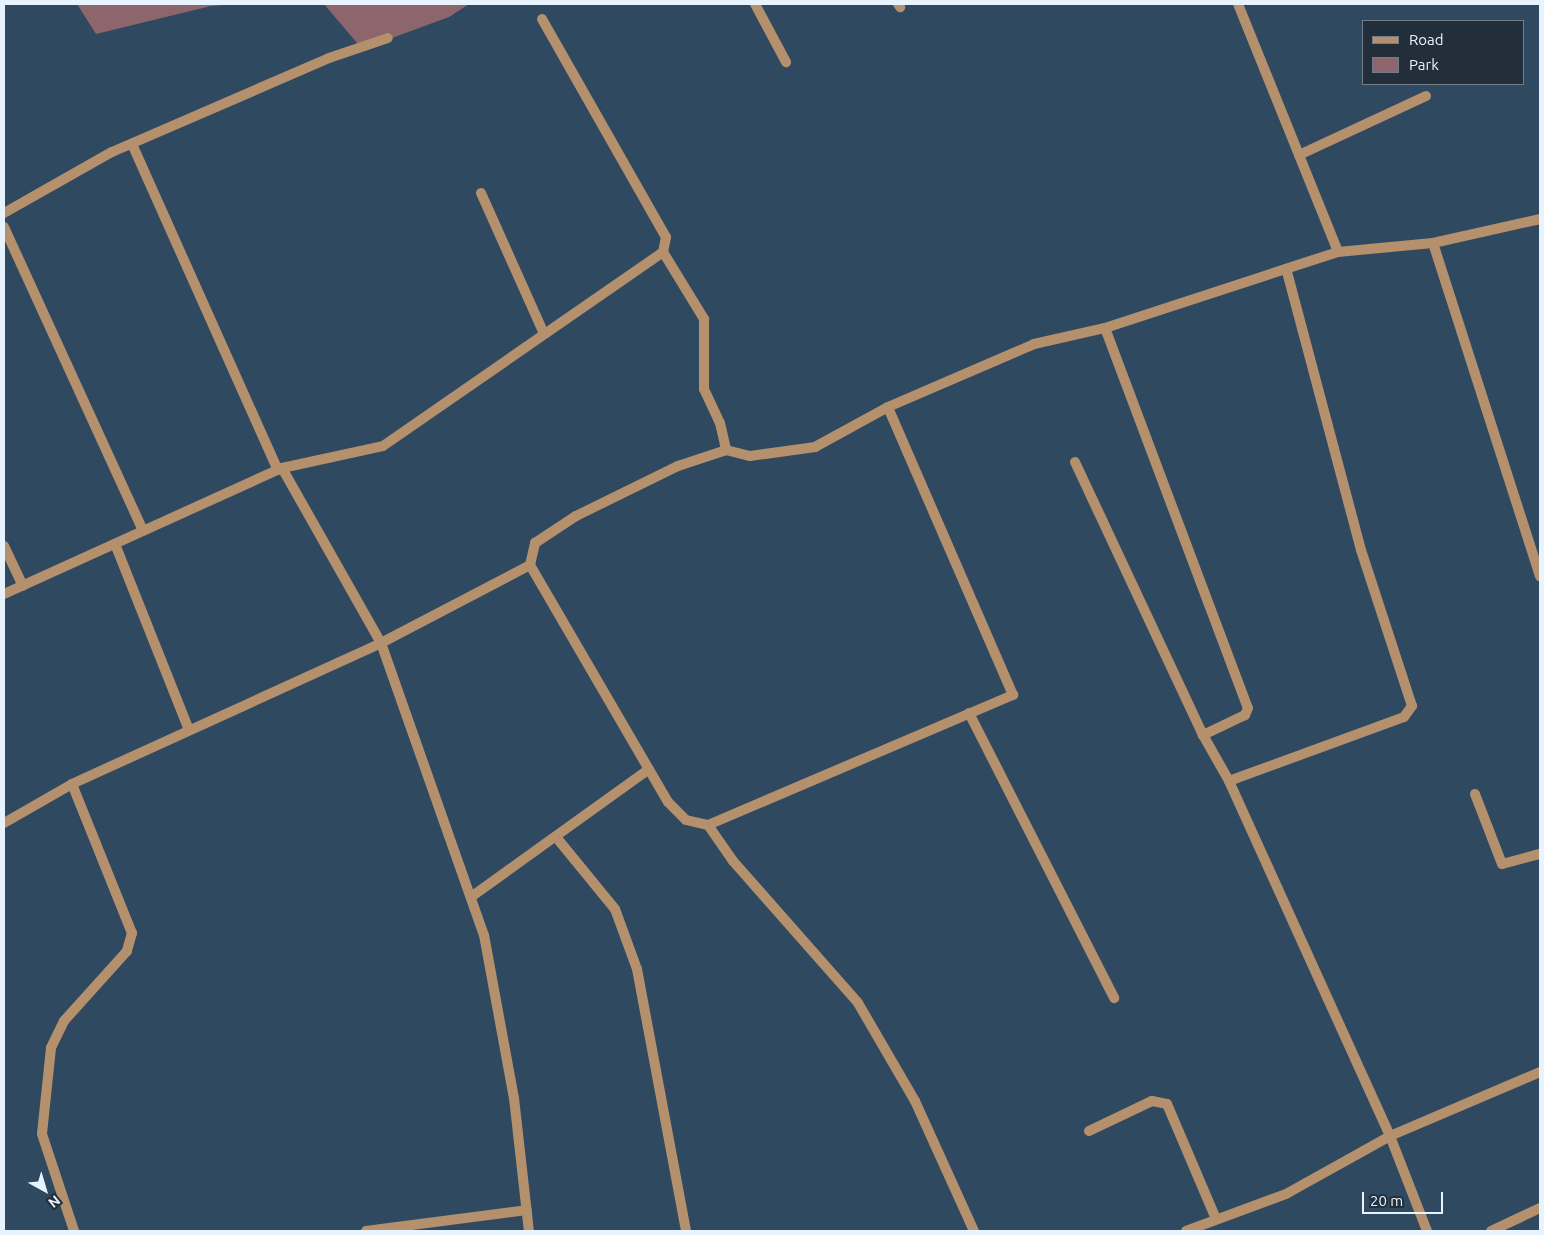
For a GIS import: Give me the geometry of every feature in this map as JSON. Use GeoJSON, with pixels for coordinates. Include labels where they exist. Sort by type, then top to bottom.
{"type":"FeatureCollection","features":[{"type":"Feature","properties":{"kind":"street"},"geometry":{"type":"LineString","coordinates":[[755,4],[786,62]]}},
{"type":"Feature","properties":{"kind":"street"},"geometry":{"type":"LineString","coordinates":[[1238,4],[1338,252]]}},
{"type":"Feature","properties":{"kind":"street"},"geometry":{"type":"LineString","coordinates":[[542,19],[666,237],[663,252],[704,320],[704,389],[720,423],[726,450]]}},
{"type":"Feature","properties":{"kind":"street"},"geometry":{"type":"LineString","coordinates":[[4,213],[132,144],[329,58],[388,38]]}},
{"type":"Feature","properties":{"kind":"street"},"geometry":{"type":"LineString","coordinates":[[1299,155],[1426,96]]}},
{"type":"Feature","properties":{"kind":"street"},"geometry":{"type":"LineString","coordinates":[[132,144],[280,469],[381,643],[484,935],[514,1098],[529,1231]]}},
{"type":"Feature","properties":{"kind":"street"},"geometry":{"type":"LineString","coordinates":[[481,193],[544,334]]}},
{"type":"Feature","properties":{"kind":"street"},"geometry":{"type":"LineString","coordinates":[[888,407],[1013,694],[708,825],[686,820],[668,802],[530,565],[535,544],[576,516],[678,466],[726,450],[750,456],[815,447],[888,407],[1034,344],[1105,328],[1338,252],[1433,243],[1540,219]]}},
{"type":"Feature","properties":{"kind":"street"},"geometry":{"type":"LineString","coordinates":[[4,227],[142,531]]}},
{"type":"Feature","properties":{"kind":"street"},"geometry":{"type":"LineString","coordinates":[[1433,243],[1540,576]]}},
{"type":"Feature","properties":{"kind":"street"},"geometry":{"type":"LineString","coordinates":[[4,594],[280,469],[383,446],[663,252]]}},
{"type":"Feature","properties":{"kind":"street"},"geometry":{"type":"LineString","coordinates":[[1229,781],[1404,717],[1412,706],[1358,540],[1286,269]]}},
{"type":"Feature","properties":{"kind":"street"},"geometry":{"type":"LineString","coordinates":[[1105,328],[1248,708],[1245,715],[1203,735]]}},
{"type":"Feature","properties":{"kind":"street"},"geometry":{"type":"LineString","coordinates":[[1075,462],[1203,735],[1229,781],[1390,1136],[1428,1231]]}},
{"type":"Feature","properties":{"kind":"street"},"geometry":{"type":"LineString","coordinates":[[115,544],[189,730]]}},
{"type":"Feature","properties":{"kind":"street"},"geometry":{"type":"LineString","coordinates":[[4,546],[22,586]]}},
{"type":"Feature","properties":{"kind":"street"},"geometry":{"type":"LineString","coordinates":[[4,823],[72,784],[381,643],[530,565]]}},
{"type":"Feature","properties":{"kind":"street"},"geometry":{"type":"LineString","coordinates":[[969,713],[1114,998]]}},
{"type":"Feature","properties":{"kind":"street"},"geometry":{"type":"LineString","coordinates":[[471,897],[649,769]]}},
{"type":"Feature","properties":{"kind":"street"},"geometry":{"type":"LineString","coordinates":[[72,784],[132,933],[128,951],[64,1021],[51,1048],[42,1134],[74,1231]]}},
{"type":"Feature","properties":{"kind":"street"},"geometry":{"type":"LineString","coordinates":[[1475,794],[1502,864],[1540,854]]}},
{"type":"Feature","properties":{"kind":"street"},"geometry":{"type":"LineString","coordinates":[[708,825],[733,862],[858,1003],[915,1101],[974,1231]]}},
{"type":"Feature","properties":{"kind":"street"},"geometry":{"type":"LineString","coordinates":[[556,837],[615,909],[637,969],[686,1231]]}},
{"type":"Feature","properties":{"kind":"street"},"geometry":{"type":"LineString","coordinates":[[1186,1231],[1286,1194],[1390,1136],[1540,1072]]}},
{"type":"Feature","properties":{"kind":"street"},"geometry":{"type":"LineString","coordinates":[[1089,1131],[1152,1101],[1167,1104],[1216,1219]]}},
{"type":"Feature","properties":{"kind":"street"},"geometry":{"type":"LineString","coordinates":[[1491,1231],[1540,1208]]}},
{"type":"Feature","properties":{"kind":"street"},"geometry":{"type":"LineString","coordinates":[[366,1231],[418,1227],[527,1210]]}},
{"type":"Feature","properties":{"kind":"green space"},"geometry":{"type":"Polygon","coordinates":[[[77,4],[239,4],[211,6],[96,34],[77,4]]]}},
{"type":"Feature","properties":{"kind":"green space"},"geometry":{"type":"Polygon","coordinates":[[[324,4],[469,4],[449,17],[362,49],[324,4]]]}}]}
